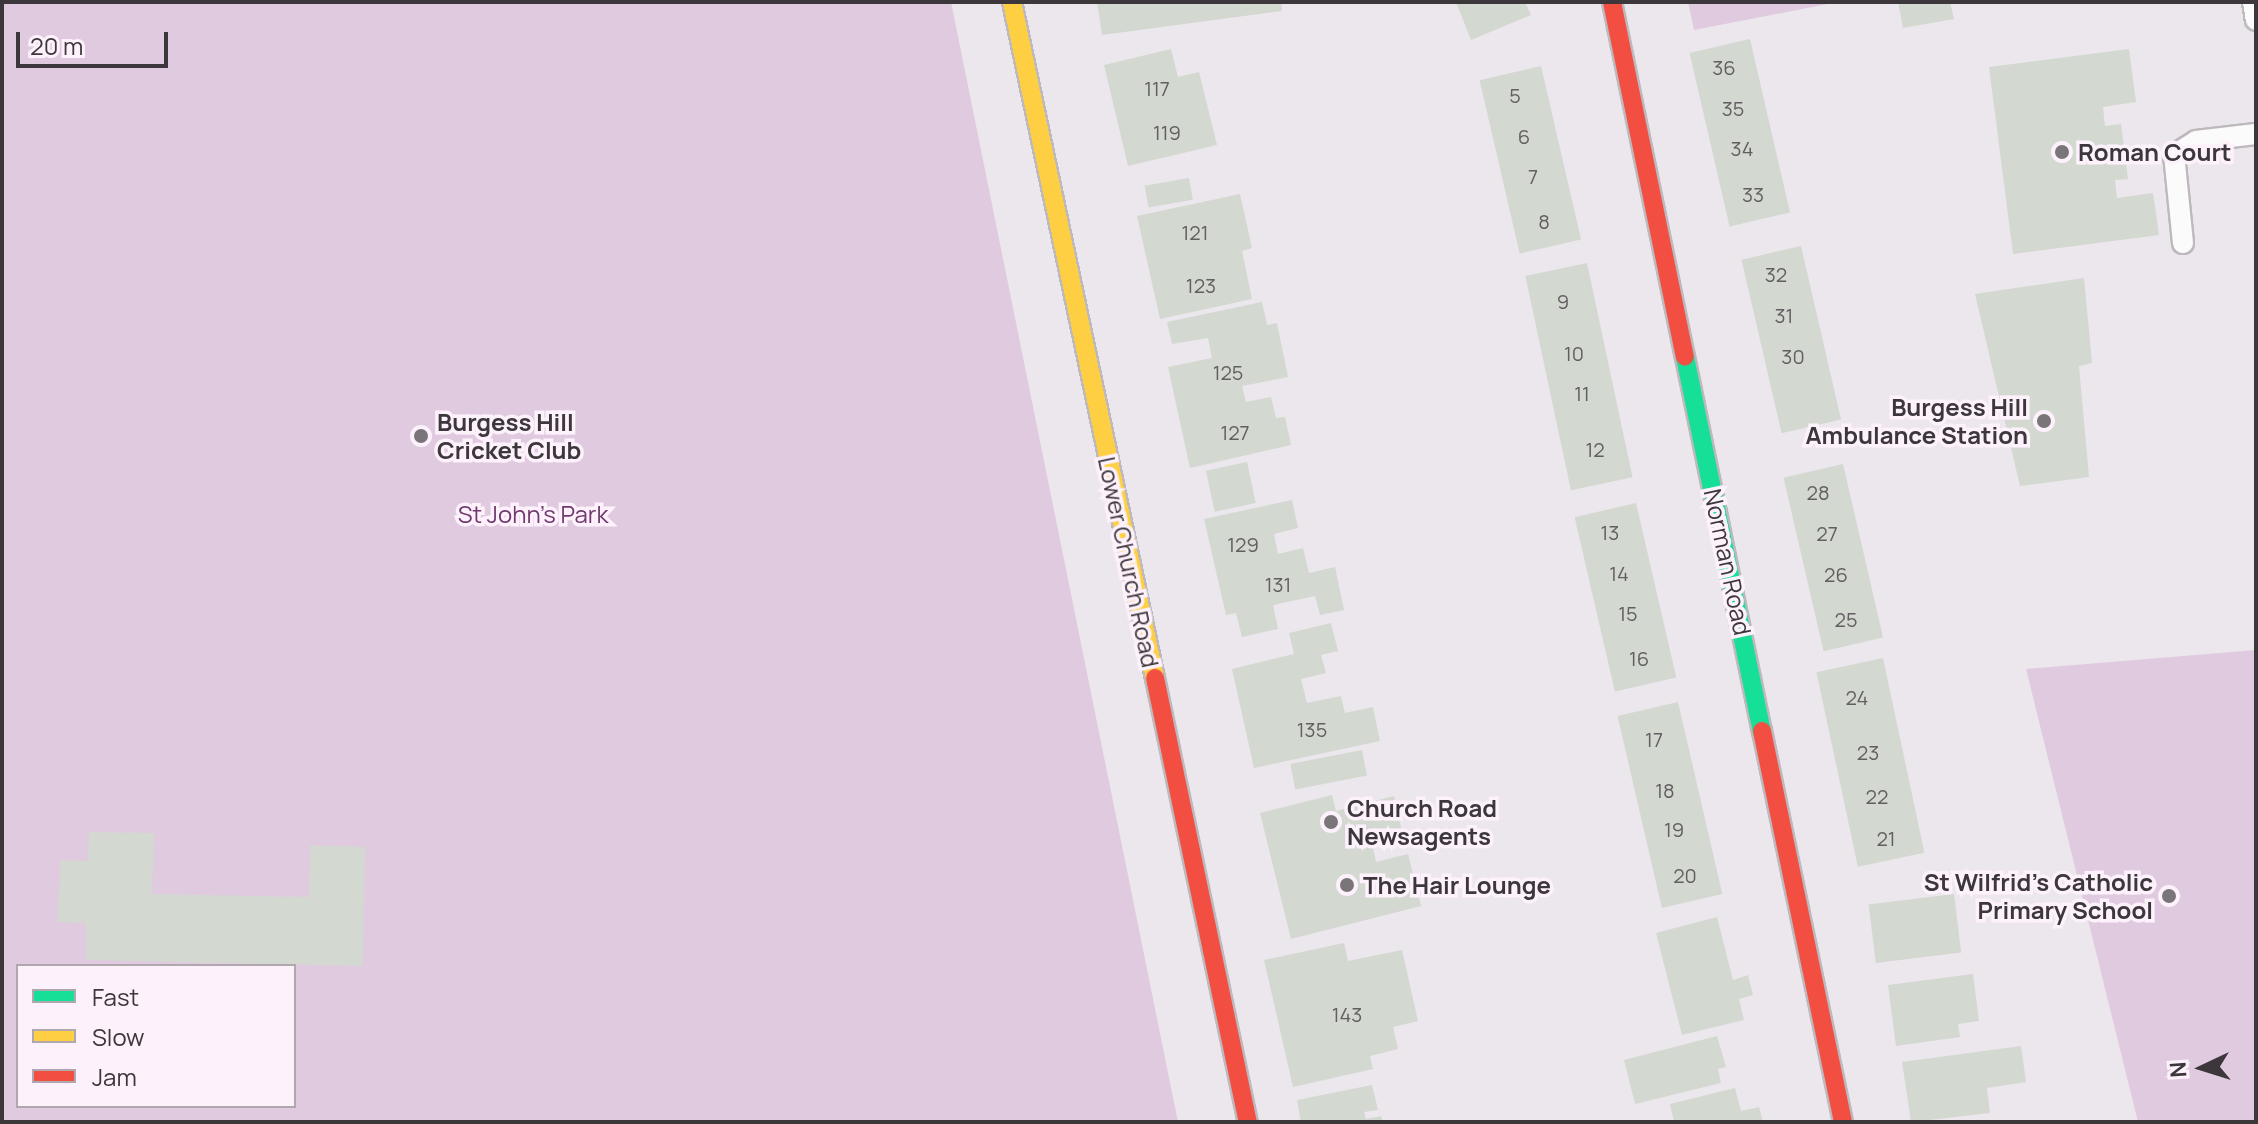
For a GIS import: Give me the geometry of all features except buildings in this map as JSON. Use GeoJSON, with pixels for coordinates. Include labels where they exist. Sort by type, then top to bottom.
{"type":"FeatureCollection","features":[{"type":"Feature","properties":{"kind":"street","name":"Lower Church Road"},"geometry":{"type":"LineString","coordinates":[[1012,2],[1248,1122]]}},
{"type":"Feature","properties":{"kind":"street","name":"Norman Road"},"geometry":{"type":"LineString","coordinates":[[1612,2],[1843,1122]]}},
{"type":"Feature","properties":{"kind":"lane"},"geometry":{"type":"LineString","coordinates":[[2253,2],[2256,20]]}},
{"type":"Feature","properties":{"kind":"lane"},"geometry":{"type":"LineString","coordinates":[[2183,243],[2174,155],[2196,141],[2256,134]]}},
{"type":"Feature","properties":{"kind":"green space","name":"St John's Park"},"geometry":{"type":"Polygon","coordinates":[[[2,2],[951,2],[1178,1122],[2,1122],[2,2]]]}},
{"type":"Feature","properties":{"kind":"green space"},"geometry":{"type":"Polygon","coordinates":[[[1688,2],[1838,2],[1694,30],[1688,2]]]}},
{"type":"Feature","properties":{"kind":"green space","name":"St Wilfrid's Catholic Primary School"},"geometry":{"type":"Polygon","coordinates":[[[2256,650],[2256,1122],[2138,1122],[2026,669],[2256,650]]]}},
{"type":"Feature","properties":{"kind":"traffic: fast"},"geometry":{"type":"LineString","coordinates":[[1685,357],[1762,731]]}},
{"type":"Feature","properties":{"kind":"traffic: slow"},"geometry":{"type":"LineString","coordinates":[[1012,2],[1155,678]]}},
{"type":"Feature","properties":{"kind":"traffic: jam"},"geometry":{"type":"LineString","coordinates":[[1612,2],[1685,357]]}},
{"type":"Feature","properties":{"kind":"traffic: jam"},"geometry":{"type":"LineString","coordinates":[[1155,678],[1248,1122]]}},
{"type":"Feature","properties":{"kind":"traffic: jam"},"geometry":{"type":"LineString","coordinates":[[1762,731],[1843,1122]]}},
{"type":"Feature","properties":{"kind":"place","name":"Roman Court"},"geometry":{"type":"Point","coordinates":[2062,152]}},
{"type":"Feature","properties":{"kind":"place","name":"Burgess Hill Ambulance Station"},"geometry":{"type":"Point","coordinates":[2044,421]}},
{"type":"Feature","properties":{"kind":"place","name":"Burgess Hill Cricket Club"},"geometry":{"type":"Point","coordinates":[421,436]}},
{"type":"Feature","properties":{"kind":"place","name":"Church Road Newsagents"},"geometry":{"type":"Point","coordinates":[1331,822]}},
{"type":"Feature","properties":{"kind":"place","name":"The Hair Lounge"},"geometry":{"type":"Point","coordinates":[1347,885]}},
{"type":"Feature","properties":{"kind":"place","name":"St Wilfrid's Catholic Primary School"},"geometry":{"type":"Point","coordinates":[2169,896]}}]}
